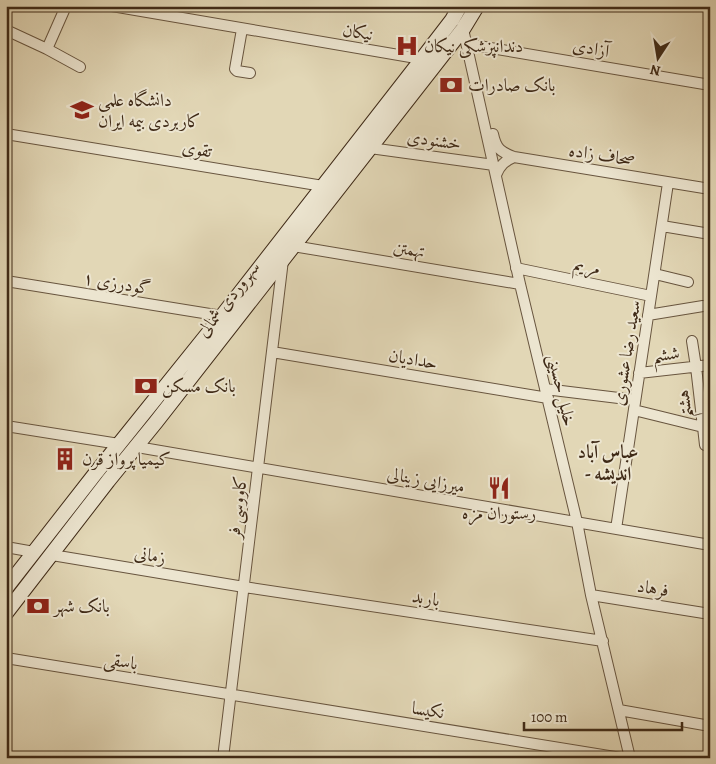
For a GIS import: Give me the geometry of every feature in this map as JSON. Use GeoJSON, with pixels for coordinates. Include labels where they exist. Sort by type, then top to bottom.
{"type":"FeatureCollection","features":[{"type":"Feature","properties":{"kind":"main road","name":"سهروردی شمالی"},"geometry":{"type":"LineString","coordinates":[[6,588],[222,316],[452,20],[460,6]]}},
{"type":"Feature","properties":{"kind":"main road","name":"سهروردی شمالی"},"geometry":{"type":"LineString","coordinates":[[6,613],[370,148],[468,38],[477,6]]}},
{"type":"Feature","properties":{"kind":"main road"},"geometry":{"type":"LineString","coordinates":[[119,444],[136,447]]}},
{"type":"Feature","properties":{"kind":"street"},"geometry":{"type":"LineString","coordinates":[[46,49],[66,6]]}},
{"type":"Feature","properties":{"kind":"street","name":"نیکان"},"geometry":{"type":"LineString","coordinates":[[112,6],[422,59]]}},
{"type":"Feature","properties":{"kind":"street"},"geometry":{"type":"LineString","coordinates":[[242,29],[235,68],[237,71],[250,73]]}},
{"type":"Feature","properties":{"kind":"street"},"geometry":{"type":"LineString","coordinates":[[6,30],[80,67]]}},
{"type":"Feature","properties":{"kind":"street"},"geometry":{"type":"LineString","coordinates":[[468,38],[495,143],[504,153],[514,158]]}},
{"type":"Feature","properties":{"kind":"street","name":"آزادی"},"geometry":{"type":"LineString","coordinates":[[468,38],[710,85]]}},
{"type":"Feature","properties":{"kind":"street","name":"خلیل حسینی"},"geometry":{"type":"LineString","coordinates":[[468,38],[516,268],[577,522],[591,595],[630,758]]}},
{"type":"Feature","properties":{"kind":"street","name":"تقوی"},"geometry":{"type":"LineString","coordinates":[[6,134],[323,186]]}},
{"type":"Feature","properties":{"kind":"street","name":"خشنودی"},"geometry":{"type":"LineString","coordinates":[[370,148],[495,170]]}},
{"type":"Feature","properties":{"kind":"street"},"geometry":{"type":"LineString","coordinates":[[495,170],[505,161],[514,158]]}},
{"type":"Feature","properties":{"kind":"street","name":"صحاف زاده"},"geometry":{"type":"LineString","coordinates":[[514,158],[710,189]]}},
{"type":"Feature","properties":{"kind":"street","name":"سعید رضا عشوری"},"geometry":{"type":"LineString","coordinates":[[616,529],[668,183]]}},
{"type":"Feature","properties":{"kind":"street"},"geometry":{"type":"LineString","coordinates":[[662,226],[710,234]]}},
{"type":"Feature","properties":{"kind":"street","name":"تهمتن"},"geometry":{"type":"LineString","coordinates":[[293,246],[520,284]]}},
{"type":"Feature","properties":{"kind":"street","name":"کاووسی فر"},"geometry":{"type":"LineString","coordinates":[[223,758],[283,259]]}},
{"type":"Feature","properties":{"kind":"street","name":"مریم"},"geometry":{"type":"LineString","coordinates":[[516,268],[651,296]]}},
{"type":"Feature","properties":{"kind":"street"},"geometry":{"type":"LineString","coordinates":[[655,274],[688,282]]}},
{"type":"Feature","properties":{"kind":"street","name":"گودرزی ۱"},"geometry":{"type":"LineString","coordinates":[[6,281],[222,316]]}},
{"type":"Feature","properties":{"kind":"street"},"geometry":{"type":"LineString","coordinates":[[648,315],[704,306]]}},
{"type":"Feature","properties":{"kind":"street","name":"هشتم"},"geometry":{"type":"LineString","coordinates":[[635,405],[703,427],[692,341]]}},
{"type":"Feature","properties":{"kind":"street","name":"حدادیان"},"geometry":{"type":"LineString","coordinates":[[272,352],[635,405]]}},
{"type":"Feature","properties":{"kind":"street","name":"ششم"},"geometry":{"type":"LineString","coordinates":[[639,373],[710,365]]}},
{"type":"Feature","properties":{"kind":"street"},"geometry":{"type":"LineString","coordinates":[[6,426],[119,444]]}},
{"type":"Feature","properties":{"kind":"street"},"geometry":{"type":"LineString","coordinates":[[703,427],[705,445]]}},
{"type":"Feature","properties":{"kind":"street","name":"میرزایی زینالی"},"geometry":{"type":"LineString","coordinates":[[136,447],[710,545]]}},
{"type":"Feature","properties":{"kind":"street"},"geometry":{"type":"LineString","coordinates":[[6,547],[34,552]]}},
{"type":"Feature","properties":{"kind":"street","name":"زمانی"},"geometry":{"type":"LineString","coordinates":[[52,555],[244,588]]}},
{"type":"Feature","properties":{"kind":"street","name":"باربد"},"geometry":{"type":"LineString","coordinates":[[244,588],[603,641]]}},
{"type":"Feature","properties":{"kind":"street","name":"فرهاد"},"geometry":{"type":"LineString","coordinates":[[591,595],[710,614]]}},
{"type":"Feature","properties":{"kind":"street","name":"باسقی"},"geometry":{"type":"LineString","coordinates":[[6,658],[231,695]]}},
{"type":"Feature","properties":{"kind":"street","name":"نکیسا"},"geometry":{"type":"LineString","coordinates":[[231,695],[621,758]]}},
{"type":"Feature","properties":{"kind":"street"},"geometry":{"type":"LineString","coordinates":[[619,710],[710,726]]}},
{"type":"Feature","properties":{"kind":"place","name":"دندانپزشکی نیکان"},"geometry":{"type":"Point","coordinates":[407,46]}},
{"type":"Feature","properties":{"kind":"place","name":"بانک صادرات"},"geometry":{"type":"Point","coordinates":[451,85]}},
{"type":"Feature","properties":{"kind":"place","name":"دانشگاه علمی کاربردی بیمه ایران"},"geometry":{"type":"Point","coordinates":[82,110]}},
{"type":"Feature","properties":{"kind":"place","name":"بانک مسکن"},"geometry":{"type":"Point","coordinates":[146,386]}},
{"type":"Feature","properties":{"kind":"place","name":"کیمیا پرواز قرن"},"geometry":{"type":"Point","coordinates":[65,459]}},
{"type":"Feature","properties":{"kind":"place","name":"رستوران مزه"},"geometry":{"type":"Point","coordinates":[499,488]}},
{"type":"Feature","properties":{"kind":"place","name":"بانک شهر"},"geometry":{"type":"Point","coordinates":[38,606]}},
{"type":"Feature","properties":{"kind":"district","name":"عباس آباد - اندیشه"},"geometry":{"type":"Point","coordinates":[608,462]}}]}
